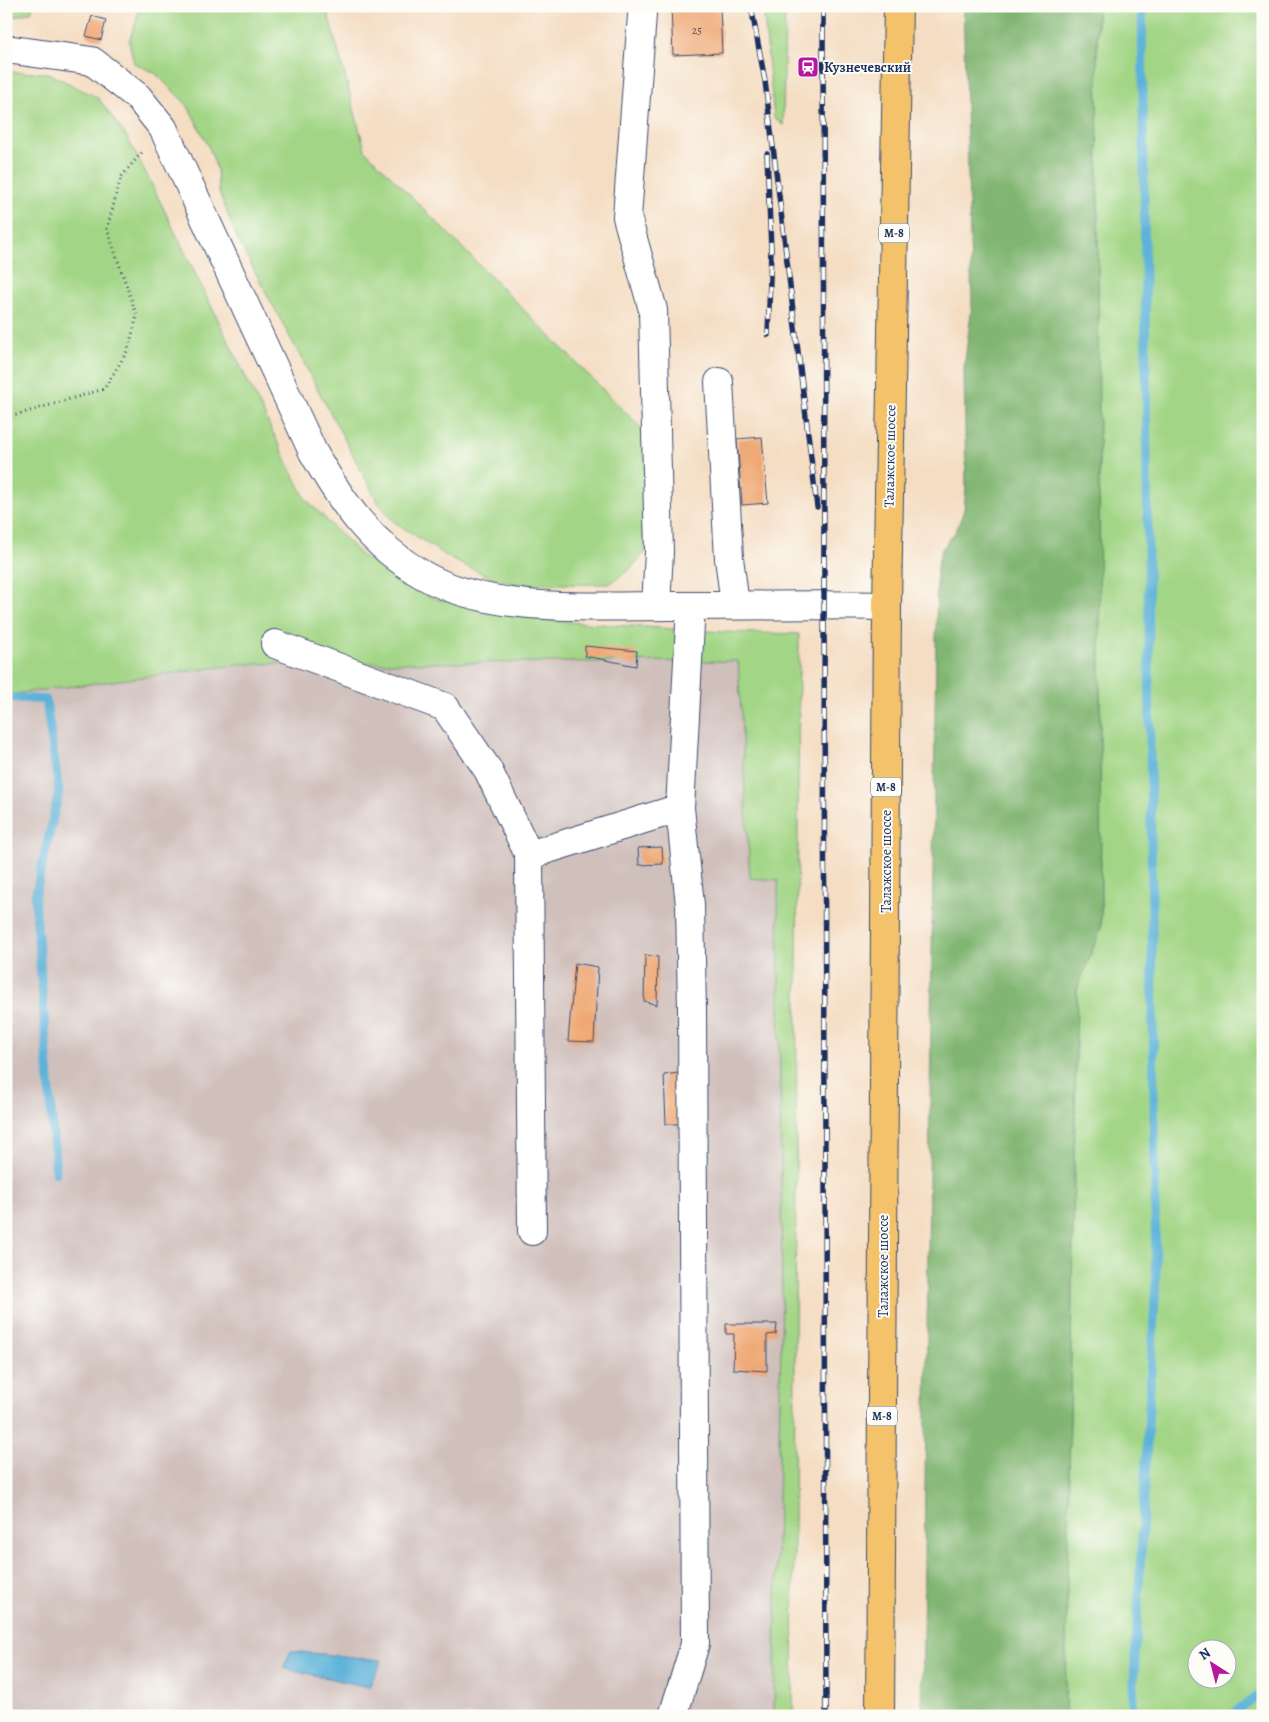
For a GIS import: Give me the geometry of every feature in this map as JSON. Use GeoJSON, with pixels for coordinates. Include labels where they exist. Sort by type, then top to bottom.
{"type":"FeatureCollection","features":[{"type":"Feature","properties":{"kind":"main road","name":"Талажское шоссе"},"geometry":{"type":"LineString","coordinates":[[880,1716],[887,606],[898,6]]}},
{"type":"Feature","properties":{"kind":"street"},"geometry":{"type":"LineString","coordinates":[[642,16],[627,217],[653,310],[659,552],[656,606]]}},
{"type":"Feature","properties":{"kind":"street"},"geometry":{"type":"LineString","coordinates":[[6,49],[92,61],[138,97],[163,128],[313,452],[354,518],[375,540],[423,575],[476,597],[571,607],[887,606]]}},
{"type":"Feature","properties":{"kind":"street"},"geometry":{"type":"LineString","coordinates":[[719,382],[729,558],[735,605]]}},
{"type":"Feature","properties":{"kind":"street"},"geometry":{"type":"LineString","coordinates":[[673,1716],[695,1644],[692,1011],[690,905],[680,808],[691,606]]}},
{"type":"Feature","properties":{"kind":"street"},"geometry":{"type":"LineString","coordinates":[[275,644],[444,707],[488,770],[529,855],[532,1231]]}},
{"type":"Feature","properties":{"kind":"street"},"geometry":{"type":"LineString","coordinates":[[529,855],[680,808]]}},
{"type":"Feature","properties":{"kind":"path"},"geometry":{"type":"LineString","coordinates":[[6,418],[104,389],[128,350],[137,316],[107,229],[121,177],[163,128]]}},
{"type":"Feature","properties":{"kind":"shaded area"},"geometry":{"type":"Polygon","coordinates":[[[738,660],[750,878],[778,880],[782,1286],[774,1716],[6,1716],[6,695],[242,664],[738,660]]]}},
{"type":"Feature","properties":{"kind":"green space"},"geometry":{"type":"Polygon","coordinates":[[[6,6],[33,6],[31,12],[6,19],[6,6]]]}},
{"type":"Feature","properties":{"kind":"green space"},"geometry":{"type":"Polygon","coordinates":[[[139,6],[326,6],[365,150],[641,428],[645,455],[646,552],[629,570],[609,584],[516,584],[492,578],[451,559],[393,521],[378,502],[237,238],[219,192],[217,170],[209,147],[188,106],[155,73],[134,63],[129,41],[137,19],[139,6]]]}},
{"type":"Feature","properties":{"kind":"green space"},"geometry":{"type":"Polygon","coordinates":[[[763,6],[785,6],[783,125],[774,118],[763,6]]]}},
{"type":"Feature","properties":{"kind":"green space"},"geometry":{"type":"Polygon","coordinates":[[[963,6],[1097,6],[1101,928],[1077,989],[1065,1716],[922,1716],[937,568],[942,549],[956,531],[964,510],[966,488],[964,369],[972,305],[963,6]]]}},
{"type":"Feature","properties":{"kind":"green space"},"geometry":{"type":"Polygon","coordinates":[[[1097,6],[1263,6],[1263,1716],[1065,1716],[1077,989],[1101,928],[1097,6]]]}},
{"type":"Feature","properties":{"kind":"green space"},"geometry":{"type":"Polygon","coordinates":[[[6,72],[48,73],[98,98],[127,137],[305,498],[363,557],[432,598],[555,621],[721,632],[799,634],[793,1716],[774,1716],[782,1286],[778,880],[750,878],[738,661],[242,664],[6,695],[6,72]]]}},
{"type":"Feature","properties":{"kind":"water"},"geometry":{"type":"Polygon","coordinates":[[[291,1651],[382,1660],[369,1687],[283,1668],[291,1651]]]}},
{"type":"Feature","properties":{"kind":"building"},"geometry":{"type":"Polygon","coordinates":[[[671,6],[720,6],[722,53],[673,55],[671,6]]]}},
{"type":"Feature","properties":{"kind":"building"},"geometry":{"type":"Polygon","coordinates":[[[92,16],[106,20],[101,40],[86,36],[92,16]]]}},
{"type":"Feature","properties":{"kind":"building"},"geometry":{"type":"Polygon","coordinates":[[[762,437],[768,503],[742,505],[737,439],[762,437]]]}},
{"type":"Feature","properties":{"kind":"building"},"geometry":{"type":"Polygon","coordinates":[[[585,646],[637,651],[636,666],[585,656],[585,646]]]}},
{"type":"Feature","properties":{"kind":"building"},"geometry":{"type":"Polygon","coordinates":[[[662,847],[663,864],[639,865],[638,848],[662,847]]]}},
{"type":"Feature","properties":{"kind":"building"},"geometry":{"type":"Polygon","coordinates":[[[645,955],[658,957],[657,1005],[644,1001],[645,955]]]}},
{"type":"Feature","properties":{"kind":"building"},"geometry":{"type":"Polygon","coordinates":[[[575,963],[598,967],[594,1042],[568,1041],[575,963]]]}},
{"type":"Feature","properties":{"kind":"building"},"geometry":{"type":"Polygon","coordinates":[[[678,1073],[679,1124],[666,1124],[664,1075],[678,1073]]]}},
{"type":"Feature","properties":{"kind":"building"},"geometry":{"type":"Polygon","coordinates":[[[726,1324],[777,1324],[776,1334],[767,1335],[767,1371],[733,1369],[734,1334],[726,1334],[726,1324]]]}},
{"type":"Feature","properties":{"kind":"waterway"},"geometry":{"type":"LineString","coordinates":[[1132,1716],[1156,1281],[1142,6]]}},
{"type":"Feature","properties":{"kind":"waterway"},"geometry":{"type":"LineString","coordinates":[[6,697],[46,700],[59,792],[35,897],[56,1173]]}},
{"type":"Feature","properties":{"kind":"waterway"},"geometry":{"type":"LineString","coordinates":[[1229,1716],[1263,1693]]}},
{"type":"Feature","properties":{"kind":"railway"},"geometry":{"type":"LineString","coordinates":[[751,6],[765,81],[817,507]]}},
{"type":"Feature","properties":{"kind":"railway"},"geometry":{"type":"LineString","coordinates":[[823,6],[826,1716]]}},
{"type":"Feature","properties":{"kind":"railway"},"geometry":{"type":"LineString","coordinates":[[767,154],[771,250],[768,335]]}},
{"type":"Feature","properties":{"kind":"place","name":"Кузнечевский"},"geometry":{"type":"Point","coordinates":[808,67]}}]}
